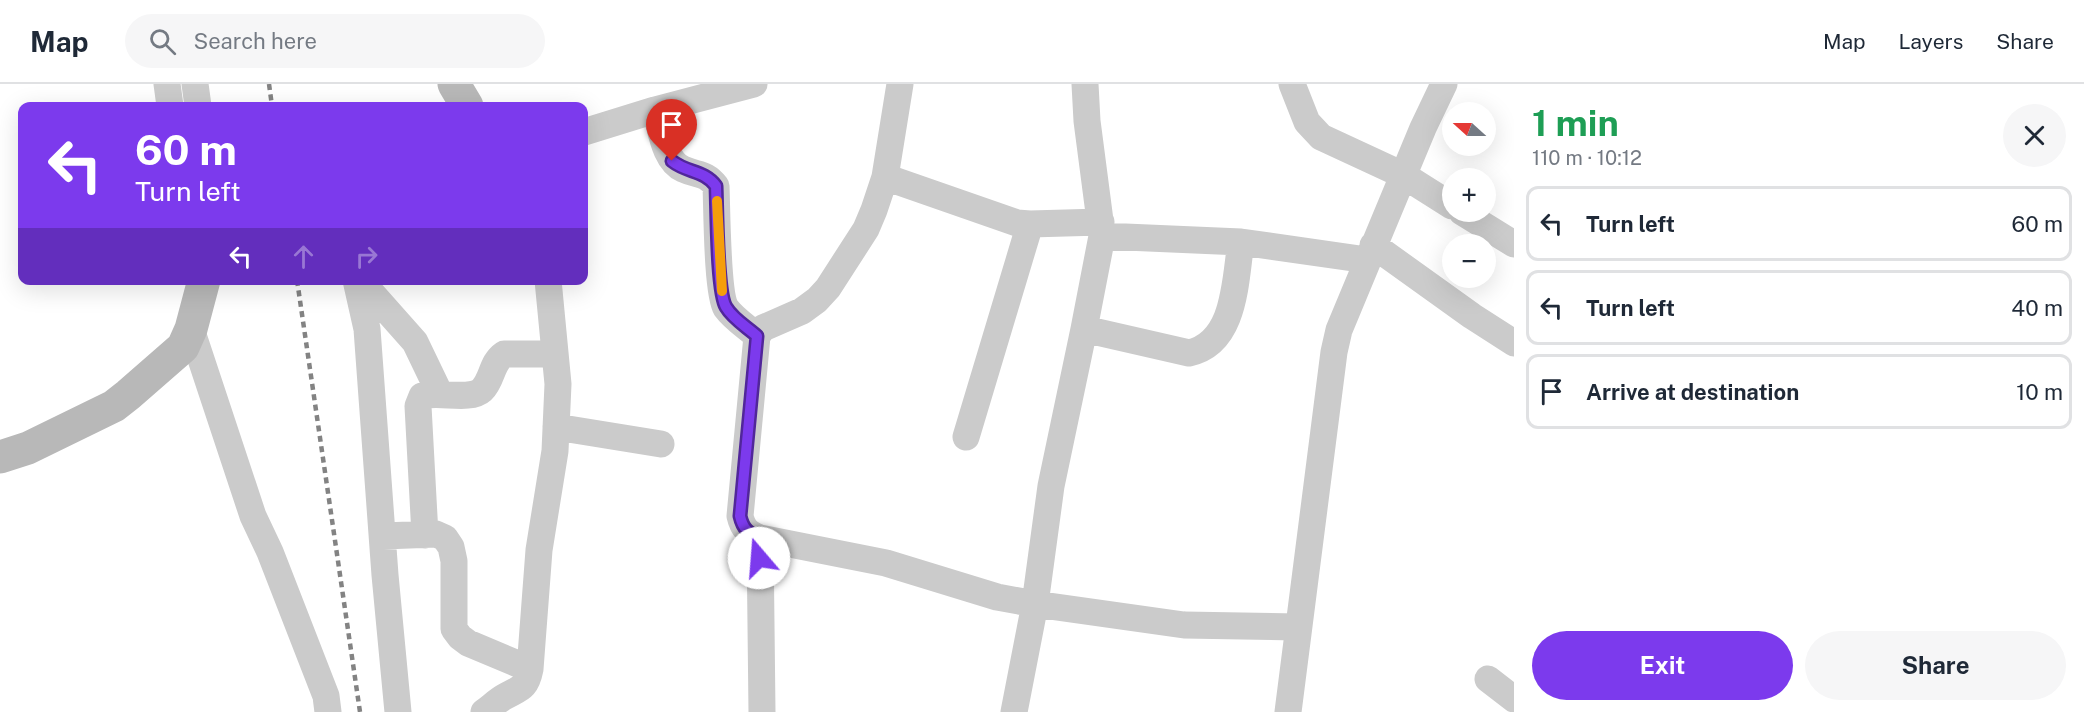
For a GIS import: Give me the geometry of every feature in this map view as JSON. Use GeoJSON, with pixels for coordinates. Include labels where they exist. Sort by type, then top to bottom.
{"type":"FeatureCollection","features":[{"type":"Feature","properties":{"kind":"street"},"geometry":{"type":"LineString","coordinates":[[167,84],[169,102]]}},
{"type":"Feature","properties":{"kind":"street"},"geometry":{"type":"LineString","coordinates":[[195,84],[197,102]]}},
{"type":"Feature","properties":{"kind":"street"},"geometry":{"type":"LineString","coordinates":[[454,84],[465,102]]}},
{"type":"Feature","properties":{"kind":"street"},"geometry":{"type":"LineString","coordinates":[[588,131],[655,110],[754,84]]}},
{"type":"Feature","properties":{"kind":"street"},"geometry":{"type":"LineString","coordinates":[[900,84],[885,177],[866,229],[828,288],[802,311],[763,328],[757,336],[740,516],[742,525],[748,533],[760,538],[886,563],[997,597],[1035,604],[1184,625],[1298,627]]}},
{"type":"Feature","properties":{"kind":"street"},"geometry":{"type":"LineString","coordinates":[[1014,712],[1035,604],[1051,486],[1084,329],[1101,229],[1087,122],[1085,84]]}},
{"type":"Feature","properties":{"kind":"street"},"geometry":{"type":"LineString","coordinates":[[1292,84],[1307,122],[1321,137],[1403,175],[1442,200]]}},
{"type":"Feature","properties":{"kind":"street"},"geometry":{"type":"LineString","coordinates":[[1288,712],[1334,352],[1339,330],[1403,175],[1444,84]]}},
{"type":"Feature","properties":{"kind":"street"},"geometry":{"type":"LineString","coordinates":[[655,110],[672,161],[682,169],[709,177],[716,186],[721,288],[725,306],[757,336]]}},
{"type":"Feature","properties":{"kind":"street"},"geometry":{"type":"LineString","coordinates":[[885,177],[1017,223],[1370,253],[1463,309],[1514,343]]}},
{"type":"Feature","properties":{"kind":"street"},"geometry":{"type":"LineString","coordinates":[[1479,222],[1514,243]]}},
{"type":"Feature","properties":{"kind":"street"},"geometry":{"type":"LineString","coordinates":[[966,437],[1030,224]]}},
{"type":"Feature","properties":{"kind":"street"},"geometry":{"type":"LineString","coordinates":[[1084,329],[1189,353],[1202,351],[1224,327],[1229,313],[1241,242]]}},
{"type":"Feature","properties":{"kind":"street"},"geometry":{"type":"LineString","coordinates":[[0,456],[28,448],[114,406],[183,347],[191,329],[203,285]]}},
{"type":"Feature","properties":{"kind":"street"},"geometry":{"type":"LineString","coordinates":[[359,285],[367,329],[398,712]]}},
{"type":"Feature","properties":{"kind":"street"},"geometry":{"type":"LineString","coordinates":[[363,285],[415,342],[440,394]]}},
{"type":"Feature","properties":{"kind":"street"},"geometry":{"type":"LineString","coordinates":[[484,712],[504,697],[518,691],[527,682],[530,669],[539,550],[555,451],[558,384],[548,285]]}},
{"type":"Feature","properties":{"kind":"street"},"geometry":{"type":"LineString","coordinates":[[191,329],[253,516],[270,552],[326,696],[328,712]]}},
{"type":"Feature","properties":{"kind":"street"},"geometry":{"type":"LineString","coordinates":[[424,534],[418,406],[422,396],[468,395],[480,392],[487,383],[497,359],[504,354],[555,354]]}},
{"type":"Feature","properties":{"kind":"street"},"geometry":{"type":"LineString","coordinates":[[556,427],[661,444]]}},
{"type":"Feature","properties":{"kind":"street"},"geometry":{"type":"LineString","coordinates":[[382,536],[436,534],[445,538],[451,547],[454,561],[454,629],[468,643],[530,669]]}},
{"type":"Feature","properties":{"kind":"street"},"geometry":{"type":"LineString","coordinates":[[760,538],[762,712]]}},
{"type":"Feature","properties":{"kind":"street"},"geometry":{"type":"LineString","coordinates":[[1488,679],[1514,699]]}},
{"type":"Feature","properties":{"kind":"railway"},"geometry":{"type":"LineString","coordinates":[[269,84],[271,102]]}},
{"type":"Feature","properties":{"kind":"railway"},"geometry":{"type":"LineString","coordinates":[[298,285],[360,712]]}},
{"type":"Feature","properties":{"kind":"slow traffic"},"geometry":{"type":"LineString","coordinates":[[717,201],[722,291]]}},
{"type":"Feature","properties":{"kind":"route"},"geometry":{"type":"LineString","coordinates":[[672,161],[682,169],[709,177],[716,186],[721,288],[725,306],[757,336],[740,516],[742,525],[748,533],[760,538],[759,558]]}}]}
